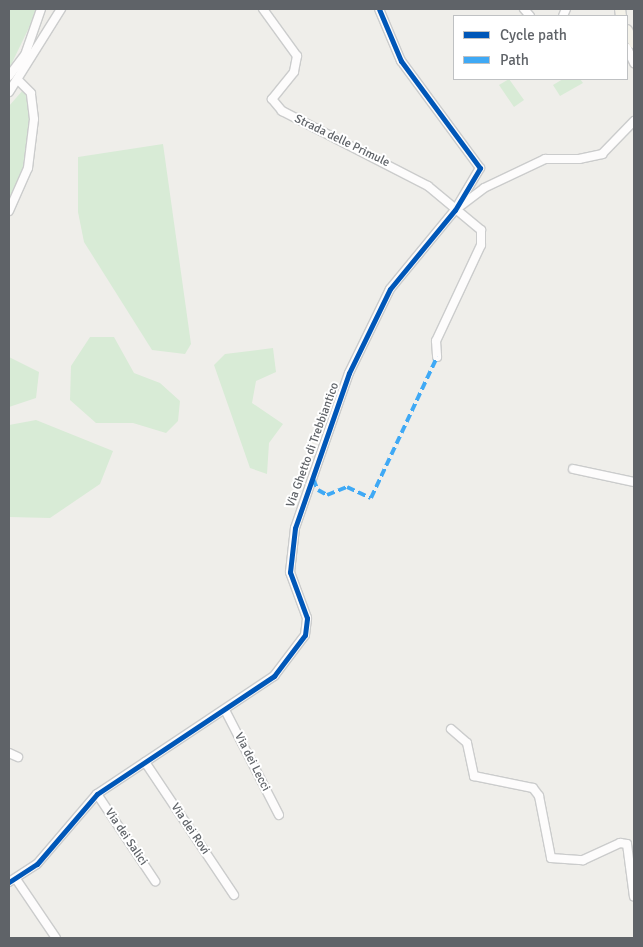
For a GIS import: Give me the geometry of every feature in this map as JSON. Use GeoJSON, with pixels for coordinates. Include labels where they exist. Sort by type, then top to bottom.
{"type":"FeatureCollection","features":[{"type":"Feature","properties":{"kind":"main road"},"geometry":{"type":"LineString","coordinates":[[628,32],[634,43]]}},
{"type":"Feature","properties":{"kind":"street"},"geometry":{"type":"LineString","coordinates":[[9,76],[25,55],[40,9]]}},
{"type":"Feature","properties":{"kind":"street"},"geometry":{"type":"LineString","coordinates":[[9,92],[61,9]]}},
{"type":"Feature","properties":{"kind":"street","name":"Strada delle Primule"},"geometry":{"type":"LineString","coordinates":[[263,9],[297,56],[294,72],[272,99],[282,111],[404,172],[455,210]]}},
{"type":"Feature","properties":{"kind":"street"},"geometry":{"type":"LineString","coordinates":[[379,9],[402,61],[480,168],[455,210]]}},
{"type":"Feature","properties":{"kind":"street"},"geometry":{"type":"LineString","coordinates":[[628,50],[634,63]]}},
{"type":"Feature","properties":{"kind":"street"},"geometry":{"type":"LineString","coordinates":[[9,211],[28,168],[34,119],[31,93],[18,80]]}},
{"type":"Feature","properties":{"kind":"street"},"geometry":{"type":"LineString","coordinates":[[455,210],[484,188],[545,159],[602,154],[634,121]]}},
{"type":"Feature","properties":{"kind":"street"},"geometry":{"type":"LineString","coordinates":[[438,357],[436,341],[482,237],[476,224],[455,210]]}},
{"type":"Feature","properties":{"kind":"street","name":"Via Ghetto di Trebbiantico"},"geometry":{"type":"LineString","coordinates":[[12,880],[53,848],[97,794],[274,676],[305,635],[307,618],[290,572],[295,528],[313,470],[349,373],[390,289],[455,210]]}},
{"type":"Feature","properties":{"kind":"street"},"geometry":{"type":"LineString","coordinates":[[572,469],[634,482]]}},
{"type":"Feature","properties":{"kind":"street","name":"Via dei Lecci"},"geometry":{"type":"LineString","coordinates":[[224,710],[278,814]]}},
{"type":"Feature","properties":{"kind":"street"},"geometry":{"type":"LineString","coordinates":[[451,729],[467,743],[474,776],[533,788],[539,796],[551,858],[583,860],[620,843],[628,844],[634,897]]}},
{"type":"Feature","properties":{"kind":"street"},"geometry":{"type":"LineString","coordinates":[[9,753],[18,757]]}},
{"type":"Feature","properties":{"kind":"street","name":"Via dei Rovi"},"geometry":{"type":"LineString","coordinates":[[145,762],[234,895]]}},
{"type":"Feature","properties":{"kind":"street","name":"Via dei Salici"},"geometry":{"type":"LineString","coordinates":[[97,794],[155,881]]}},
{"type":"Feature","properties":{"kind":"street"},"geometry":{"type":"LineString","coordinates":[[12,880],[56,938]]}},
{"type":"Feature","properties":{"kind":"green space"},"geometry":{"type":"Polygon","coordinates":[[[9,9],[38,9],[9,69],[9,9]]]}},
{"type":"Feature","properties":{"kind":"green space"},"geometry":{"type":"Polygon","coordinates":[[[510,80],[524,100],[514,107],[499,85],[510,80]]]}},
{"type":"Feature","properties":{"kind":"green space"},"geometry":{"type":"Polygon","coordinates":[[[561,80],[581,80],[583,83],[560,96],[553,85],[561,80]]]}},
{"type":"Feature","properties":{"kind":"green space"},"geometry":{"type":"Polygon","coordinates":[[[23,90],[32,100],[26,166],[9,205],[9,106],[23,90]]]}},
{"type":"Feature","properties":{"kind":"green space"},"geometry":{"type":"Polygon","coordinates":[[[163,144],[191,344],[185,354],[152,350],[84,242],[78,212],[78,157],[163,144]]]}},
{"type":"Feature","properties":{"kind":"green space"},"geometry":{"type":"Polygon","coordinates":[[[90,337],[114,337],[134,373],[160,383],[180,401],[178,421],[166,433],[133,423],[96,423],[70,400],[71,366],[90,337]]]}},
{"type":"Feature","properties":{"kind":"green space"},"geometry":{"type":"Polygon","coordinates":[[[273,348],[276,372],[256,381],[252,403],[283,424],[269,443],[267,474],[250,468],[214,365],[225,354],[273,348]]]}},
{"type":"Feature","properties":{"kind":"green space"},"geometry":{"type":"Polygon","coordinates":[[[9,357],[39,372],[36,398],[9,407],[9,357]]]}},
{"type":"Feature","properties":{"kind":"green space"},"geometry":{"type":"Polygon","coordinates":[[[36,420],[113,451],[100,484],[50,518],[9,517],[9,425],[36,420]]]}},
{"type":"Feature","properties":{"kind":"marked path"},"geometry":{"type":"LineString","coordinates":[[313,479],[318,490],[327,495],[347,487],[371,498],[437,357]]}},
{"type":"Feature","properties":{"kind":"cycle path"},"geometry":{"type":"LineString","coordinates":[[9,882],[37,864],[97,794],[274,676],[305,635],[307,618],[290,572],[295,528],[349,373],[390,289],[455,210],[480,168],[401,61],[379,9]]}}]}
